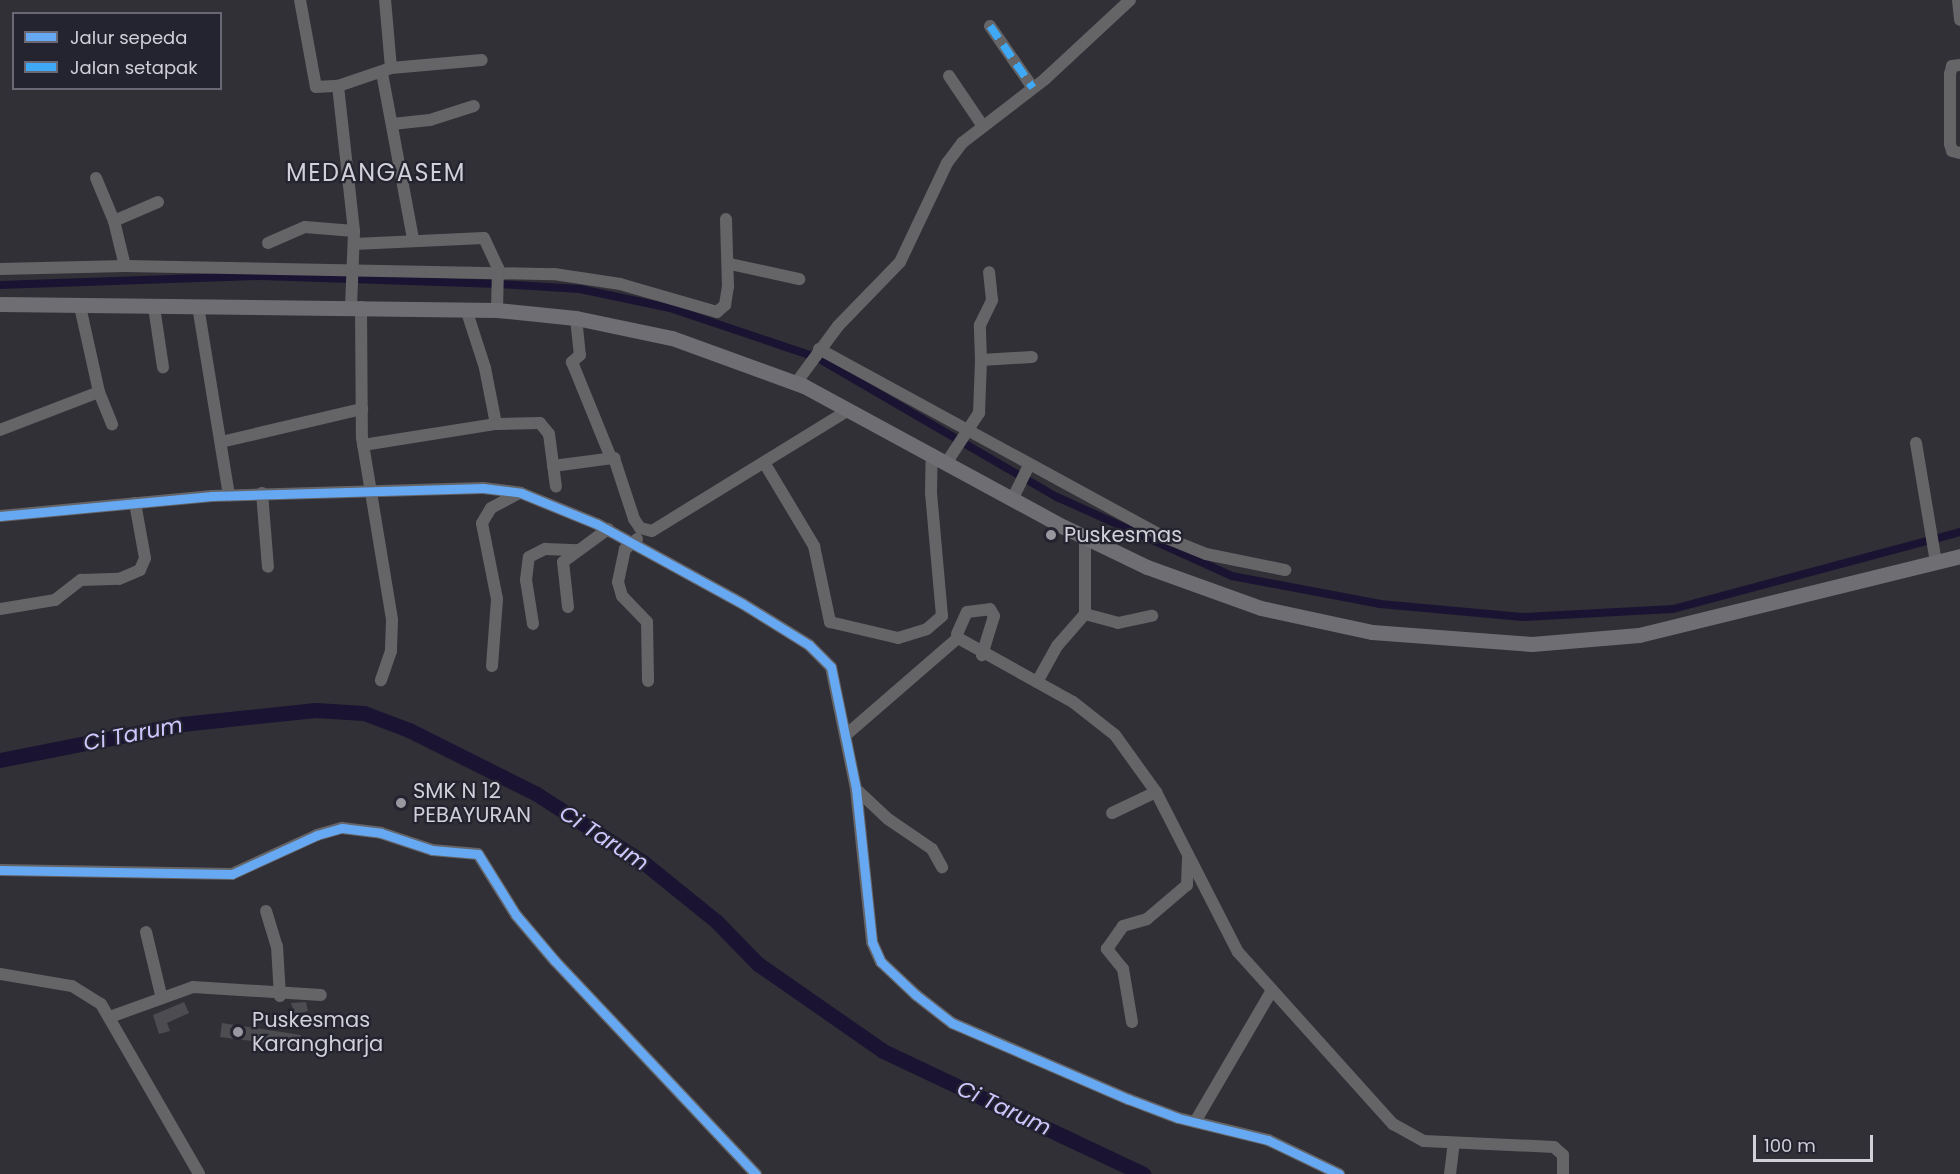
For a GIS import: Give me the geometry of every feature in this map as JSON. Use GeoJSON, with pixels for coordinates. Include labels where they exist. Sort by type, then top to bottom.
{"type":"FeatureCollection","features":[{"type":"Feature","properties":{"kind":"main road"},"geometry":{"type":"LineString","coordinates":[[0,304],[154,307],[354,304],[466,309],[497,302],[702,347],[799,378],[849,410],[932,454],[949,459],[1014,495],[1085,539],[1185,582],[1302,619],[1372,632],[1492,643],[1568,643],[1639,635],[1936,557],[1960,556]]}},
{"type":"Feature","properties":{"kind":"street"},"geometry":{"type":"LineString","coordinates":[[300,0],[316,87],[338,86],[386,71],[482,60]]}},
{"type":"Feature","properties":{"kind":"street"},"geometry":{"type":"LineString","coordinates":[[385,0],[386,71],[413,239]]}},
{"type":"Feature","properties":{"kind":"street"},"geometry":{"type":"LineString","coordinates":[[799,378],[817,351],[900,262],[947,163],[982,125],[1034,88],[1130,0]]}},
{"type":"Feature","properties":{"kind":"street"},"geometry":{"type":"LineString","coordinates":[[1958,0],[1960,20]]}},
{"type":"Feature","properties":{"kind":"street"},"geometry":{"type":"LineString","coordinates":[[990,26],[1034,88]]}},
{"type":"Feature","properties":{"kind":"street"},"geometry":{"type":"LineString","coordinates":[[1960,65],[1952,66],[1950,74],[1950,144],[1952,151],[1960,153]]}},
{"type":"Feature","properties":{"kind":"street"},"geometry":{"type":"LineString","coordinates":[[949,76],[982,125]]}},
{"type":"Feature","properties":{"kind":"street"},"geometry":{"type":"LineString","coordinates":[[338,86],[354,237],[352,274],[363,445],[392,620],[391,651],[381,680]]}},
{"type":"Feature","properties":{"kind":"street"},"geometry":{"type":"LineString","coordinates":[[393,124],[430,120],[474,106]]}},
{"type":"Feature","properties":{"kind":"street"},"geometry":{"type":"LineString","coordinates":[[96,178],[114,221],[125,266]]}},
{"type":"Feature","properties":{"kind":"street"},"geometry":{"type":"LineString","coordinates":[[114,221],[158,202]]}},
{"type":"Feature","properties":{"kind":"street"},"geometry":{"type":"LineString","coordinates":[[0,269],[125,266],[352,274],[499,275],[620,284],[720,312],[727,300],[730,264],[726,219]]}},
{"type":"Feature","properties":{"kind":"street"},"geometry":{"type":"LineString","coordinates":[[268,243],[305,227],[354,237],[484,238],[499,275],[497,302]]}},
{"type":"Feature","properties":{"kind":"street"},"geometry":{"type":"LineString","coordinates":[[730,264],[799,279]]}},
{"type":"Feature","properties":{"kind":"street"},"geometry":{"type":"LineString","coordinates":[[949,459],[964,430],[979,413],[980,325],[992,300],[989,272]]}},
{"type":"Feature","properties":{"kind":"street"},"geometry":{"type":"LineString","coordinates":[[80,306],[99,392],[112,425]]}},
{"type":"Feature","properties":{"kind":"street"},"geometry":{"type":"LineString","coordinates":[[198,306],[229,495]]}},
{"type":"Feature","properties":{"kind":"street"},"geometry":{"type":"LineString","coordinates":[[154,307],[163,367]]}},
{"type":"Feature","properties":{"kind":"street"},"geometry":{"type":"LineString","coordinates":[[466,309],[485,368],[496,424]]}},
{"type":"Feature","properties":{"kind":"street"},"geometry":{"type":"LineString","coordinates":[[576,318],[580,355],[572,362],[611,458],[620,470],[640,528],[656,531]]}},
{"type":"Feature","properties":{"kind":"street"},"geometry":{"type":"LineString","coordinates":[[817,351],[964,430],[1028,468],[1187,547],[1286,570]]}},
{"type":"Feature","properties":{"kind":"street"},"geometry":{"type":"LineString","coordinates":[[981,360],[1032,357]]}},
{"type":"Feature","properties":{"kind":"street"},"geometry":{"type":"LineString","coordinates":[[0,430],[99,392]]}},
{"type":"Feature","properties":{"kind":"street"},"geometry":{"type":"LineString","coordinates":[[221,442],[362,409]]}},
{"type":"Feature","properties":{"kind":"street"},"geometry":{"type":"LineString","coordinates":[[648,681],[647,622],[622,596],[618,582],[618,567],[631,541],[656,531],[849,410]]}},
{"type":"Feature","properties":{"kind":"street"},"geometry":{"type":"LineString","coordinates":[[363,445],[496,424],[544,424],[556,487]]}},
{"type":"Feature","properties":{"kind":"street"},"geometry":{"type":"LineString","coordinates":[[1916,443],[1936,557]]}},
{"type":"Feature","properties":{"kind":"street"},"geometry":{"type":"LineString","coordinates":[[932,454],[941,619],[957,636],[982,655],[1037,682],[1106,726],[1156,792],[1206,886],[1229,939],[1393,1124],[1424,1141],[1554,1147],[1563,1155],[1563,1174]]}},
{"type":"Feature","properties":{"kind":"street"},"geometry":{"type":"LineString","coordinates":[[552,466],[611,458]]}},
{"type":"Feature","properties":{"kind":"street"},"geometry":{"type":"LineString","coordinates":[[765,464],[814,546],[831,623],[898,638],[927,629],[941,619]]}},
{"type":"Feature","properties":{"kind":"street"},"geometry":{"type":"LineString","coordinates":[[1014,495],[1028,468]]}},
{"type":"Feature","properties":{"kind":"street"},"geometry":{"type":"LineString","coordinates":[[0,516],[262,493],[483,488],[519,493],[631,541],[818,651],[836,679],[856,789],[872,942],[888,970],[952,1023],[1155,1110],[1268,1140],[1339,1174]]}},
{"type":"Feature","properties":{"kind":"street"},"geometry":{"type":"LineString","coordinates":[[262,493],[268,567]]}},
{"type":"Feature","properties":{"kind":"street"},"geometry":{"type":"LineString","coordinates":[[492,666],[497,599],[482,523],[491,508],[519,493]]}},
{"type":"Feature","properties":{"kind":"street"},"geometry":{"type":"LineString","coordinates":[[0,609],[55,600],[81,580],[136,573],[145,558],[135,503]]}},
{"type":"Feature","properties":{"kind":"street"},"geometry":{"type":"LineString","coordinates":[[568,607],[561,568],[578,550],[608,530]]}},
{"type":"Feature","properties":{"kind":"street"},"geometry":{"type":"LineString","coordinates":[[1037,682],[1057,646],[1085,614],[1085,539]]}},
{"type":"Feature","properties":{"kind":"street"},"geometry":{"type":"LineString","coordinates":[[533,624],[526,580],[529,557],[545,549],[578,550]]}},
{"type":"Feature","properties":{"kind":"street"},"geometry":{"type":"LineString","coordinates":[[847,734],[957,636],[967,612],[990,609],[994,616],[982,655]]}},
{"type":"Feature","properties":{"kind":"street"},"geometry":{"type":"LineString","coordinates":[[1085,614],[1118,622],[1152,616]]}},
{"type":"Feature","properties":{"kind":"street"},"geometry":{"type":"LineString","coordinates":[[856,789],[888,819],[932,849],[942,867]]}},
{"type":"Feature","properties":{"kind":"street"},"geometry":{"type":"LineString","coordinates":[[1112,813],[1156,792]]}},
{"type":"Feature","properties":{"kind":"street"},"geometry":{"type":"LineString","coordinates":[[0,870],[232,874],[317,834],[342,828],[381,832],[432,850],[478,854],[516,915],[555,961],[756,1174]]}},
{"type":"Feature","properties":{"kind":"street"},"geometry":{"type":"LineString","coordinates":[[1187,885],[1188,850]]}},
{"type":"Feature","properties":{"kind":"street"},"geometry":{"type":"LineString","coordinates":[[1132,1022],[1123,969],[1107,949],[1123,926],[1147,919],[1187,885],[1206,886]]}},
{"type":"Feature","properties":{"kind":"street"},"geometry":{"type":"LineString","coordinates":[[266,911],[277,946],[280,996]]}},
{"type":"Feature","properties":{"kind":"street"},"geometry":{"type":"LineString","coordinates":[[146,932],[161,995]]}},
{"type":"Feature","properties":{"kind":"street"},"geometry":{"type":"LineString","coordinates":[[0,974],[72,986],[88,992],[110,1017],[199,1174]]}},
{"type":"Feature","properties":{"kind":"street"},"geometry":{"type":"LineString","coordinates":[[110,1017],[161,995],[193,987],[280,996],[321,995]]}},
{"type":"Feature","properties":{"kind":"street"},"geometry":{"type":"LineString","coordinates":[[1195,1122],[1272,990]]}},
{"type":"Feature","properties":{"kind":"street"},"geometry":{"type":"LineString","coordinates":[[1450,1174],[1454,1143]]}},
{"type":"Feature","properties":{"kind":"building"},"geometry":{"type":"Polygon","coordinates":[[[184,1002],[189,1013],[167,1023],[170,1031],[159,1034],[153,1015],[184,1002]]]}},
{"type":"Feature","properties":{"kind":"building"},"geometry":{"type":"Polygon","coordinates":[[[306,1002],[308,1011],[295,1015],[291,1003],[306,1002]]]}},
{"type":"Feature","properties":{"kind":"building"},"geometry":{"type":"Polygon","coordinates":[[[222,1023],[301,1035],[300,1047],[220,1037],[222,1023]]]}},
{"type":"Feature","properties":{"kind":"waterway"},"geometry":{"type":"LineString","coordinates":[[0,285],[261,276],[499,284],[580,289],[670,308],[816,357],[1057,497],[1232,576],[1380,604],[1522,617],[1673,609],[1960,532]]}},
{"type":"Feature","properties":{"kind":"waterway","name":"Ci Tarum"},"geometry":{"type":"LineString","coordinates":[[0,760],[182,724],[315,710],[364,713],[409,730],[535,793],[643,862],[717,922],[758,964],[883,1051],[1143,1174]]}},
{"type":"Feature","properties":{"kind":"marked path"},"geometry":{"type":"LineString","coordinates":[[990,26],[1033,88]]}},
{"type":"Feature","properties":{"kind":"cycle path"},"geometry":{"type":"LineString","coordinates":[[0,516],[212,496],[483,488],[521,493],[597,524],[743,604],[809,645],[831,667],[856,789],[872,942],[881,962],[916,995],[952,1023],[1128,1099],[1178,1118],[1268,1140],[1339,1174]]}},
{"type":"Feature","properties":{"kind":"cycle path"},"geometry":{"type":"LineString","coordinates":[[0,870],[232,874],[317,835],[342,828],[381,833],[432,850],[478,854],[516,915],[555,961],[756,1174]]}},
{"type":"Feature","properties":{"kind":"place","name":"Puskesmas"},"geometry":{"type":"Point","coordinates":[1051,535]}},
{"type":"Feature","properties":{"kind":"place","name":"SMK N 12 PEBAYURAN"},"geometry":{"type":"Point","coordinates":[401,803]}},
{"type":"Feature","properties":{"kind":"place","name":"Puskesmas Karangharja"},"geometry":{"type":"Point","coordinates":[238,1032]}},
{"type":"Feature","properties":{"kind":"district","name":"MEDANGASEM"},"geometry":{"type":"Point","coordinates":[376,173]}}]}
